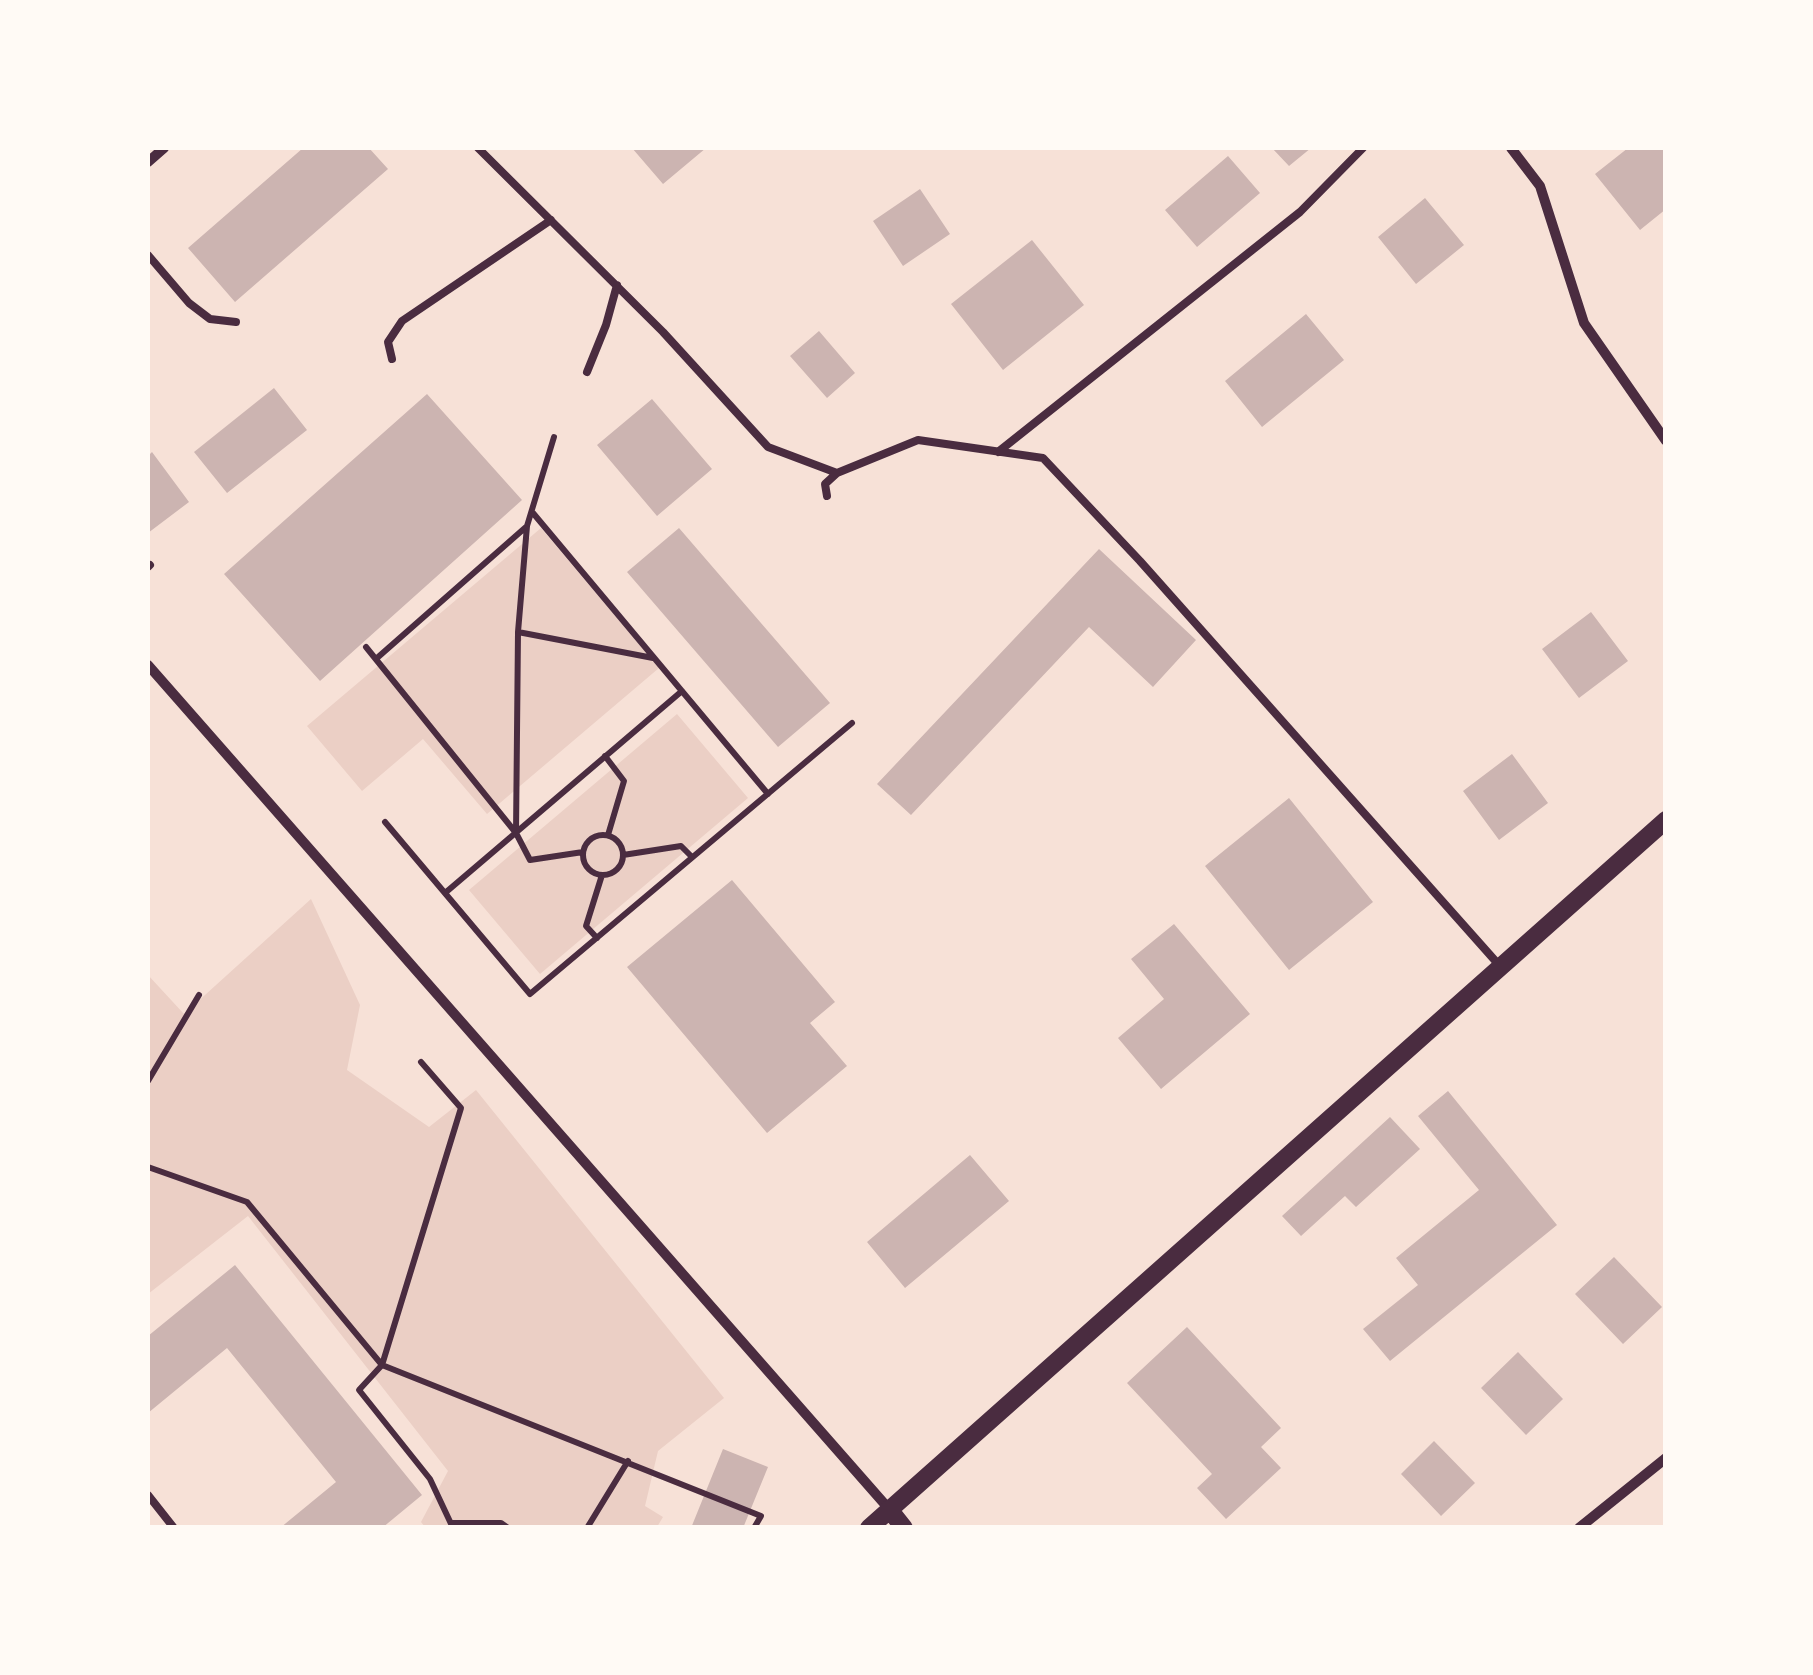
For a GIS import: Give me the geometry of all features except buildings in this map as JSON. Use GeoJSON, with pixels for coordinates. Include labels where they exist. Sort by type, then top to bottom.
{"type":"FeatureCollection","features":[{"type":"Feature","properties":{"kind":"street"},"geometry":{"type":"LineString","coordinates":[[148,162],[164,148]]}},
{"type":"Feature","properties":{"kind":"street"},"geometry":{"type":"LineString","coordinates":[[1512,148],[1540,186],[1584,323],[1666,442]]}},
{"type":"Feature","properties":{"kind":"street"},"geometry":{"type":"LineString","coordinates":[[148,665],[904,1528]]}},
{"type":"Feature","properties":{"kind":"street"},"geometry":{"type":"LineString","coordinates":[[869,1528],[1666,820]]}},
{"type":"Feature","properties":{"kind":"street"},"geometry":{"type":"LineString","coordinates":[[1579,1528],[1666,1458]]}},
{"type":"Feature","properties":{"kind":"lane"},"geometry":{"type":"LineString","coordinates":[[478,148],[768,447],[837,474]]}},
{"type":"Feature","properties":{"kind":"lane"},"geometry":{"type":"LineString","coordinates":[[998,452],[1300,212],[1363,148]]}},
{"type":"Feature","properties":{"kind":"lane"},"geometry":{"type":"LineString","coordinates":[[392,360],[388,342],[402,321],[551,220]]}},
{"type":"Feature","properties":{"kind":"lane"},"geometry":{"type":"LineString","coordinates":[[148,256],[189,303],[210,319],[236,322]]}},
{"type":"Feature","properties":{"kind":"lane"},"geometry":{"type":"LineString","coordinates":[[587,372],[616,286]]}},
{"type":"Feature","properties":{"kind":"lane"},"geometry":{"type":"LineString","coordinates":[[827,496],[826,484],[837,474],[918,440],[1044,458],[1140,560],[1500,965]]}},
{"type":"Feature","properties":{"kind":"lane"},"geometry":{"type":"LineString","coordinates":[[148,1496],[174,1528]]}},
{"type":"Feature","properties":{"kind":"path"},"geometry":{"type":"LineString","coordinates":[[377,658],[526,526],[554,437]]}},
{"type":"Feature","properties":{"kind":"path"},"geometry":{"type":"LineString","coordinates":[[532,514],[768,794]]}},
{"type":"Feature","properties":{"kind":"path"},"geometry":{"type":"LineString","coordinates":[[516,833],[518,632],[526,526]]}},
{"type":"Feature","properties":{"kind":"path"},"geometry":{"type":"LineString","coordinates":[[518,632],[655,658]]}},
{"type":"Feature","properties":{"kind":"path"},"geometry":{"type":"LineString","coordinates":[[366,647],[516,833],[530,860],[584,852]]}},
{"type":"Feature","properties":{"kind":"path"},"geometry":{"type":"LineString","coordinates":[[445,893],[682,691]]}},
{"type":"Feature","properties":{"kind":"path"},"geometry":{"type":"LineString","coordinates":[[385,822],[530,994],[852,723]]}},
{"type":"Feature","properties":{"kind":"path"},"geometry":{"type":"LineString","coordinates":[[605,756],[624,781],[608,835]]}},
{"type":"Feature","properties":{"kind":"path"},"geometry":{"type":"LineString","coordinates":[[596,938],[586,926],[602,875],[620,867],[623,854],[619,842],[608,835],[589,840],[584,852],[586,865],[602,875]]}},
{"type":"Feature","properties":{"kind":"path"},"geometry":{"type":"LineString","coordinates":[[623,854],[681,846],[692,857]]}},
{"type":"Feature","properties":{"kind":"path"},"geometry":{"type":"LineString","coordinates":[[148,1081],[199,995]]}},
{"type":"Feature","properties":{"kind":"path"},"geometry":{"type":"LineString","coordinates":[[421,1062],[462,1108],[382,1365],[359,1390],[430,1478],[452,1525],[501,1524],[508,1528]]}},
{"type":"Feature","properties":{"kind":"path"},"geometry":{"type":"LineString","coordinates":[[148,1166],[248,1202],[382,1365],[762,1516],[754,1528]]}},
{"type":"Feature","properties":{"kind":"path"},"geometry":{"type":"LineString","coordinates":[[587,1528],[628,1460]]}},
{"type":"Feature","properties":{"kind":"shaded area"},"geometry":{"type":"Polygon","coordinates":[[[541,528],[659,668],[487,814],[423,739],[362,791],[307,726],[541,528]]]}},
{"type":"Feature","properties":{"kind":"shaded area"},"geometry":{"type":"Polygon","coordinates":[[[677,714],[748,798],[540,974],[469,890],[677,714]]]}},
{"type":"Feature","properties":{"kind":"shaded area"},"geometry":{"type":"Polygon","coordinates":[[[311,899],[360,1005],[347,1070],[429,1127],[476,1090],[724,1398],[658,1451],[645,1506],[663,1517],[657,1527],[425,1527],[421,1522],[448,1471],[248,1216],[148,1294],[148,975],[184,1014],[311,899]]]}}]}
